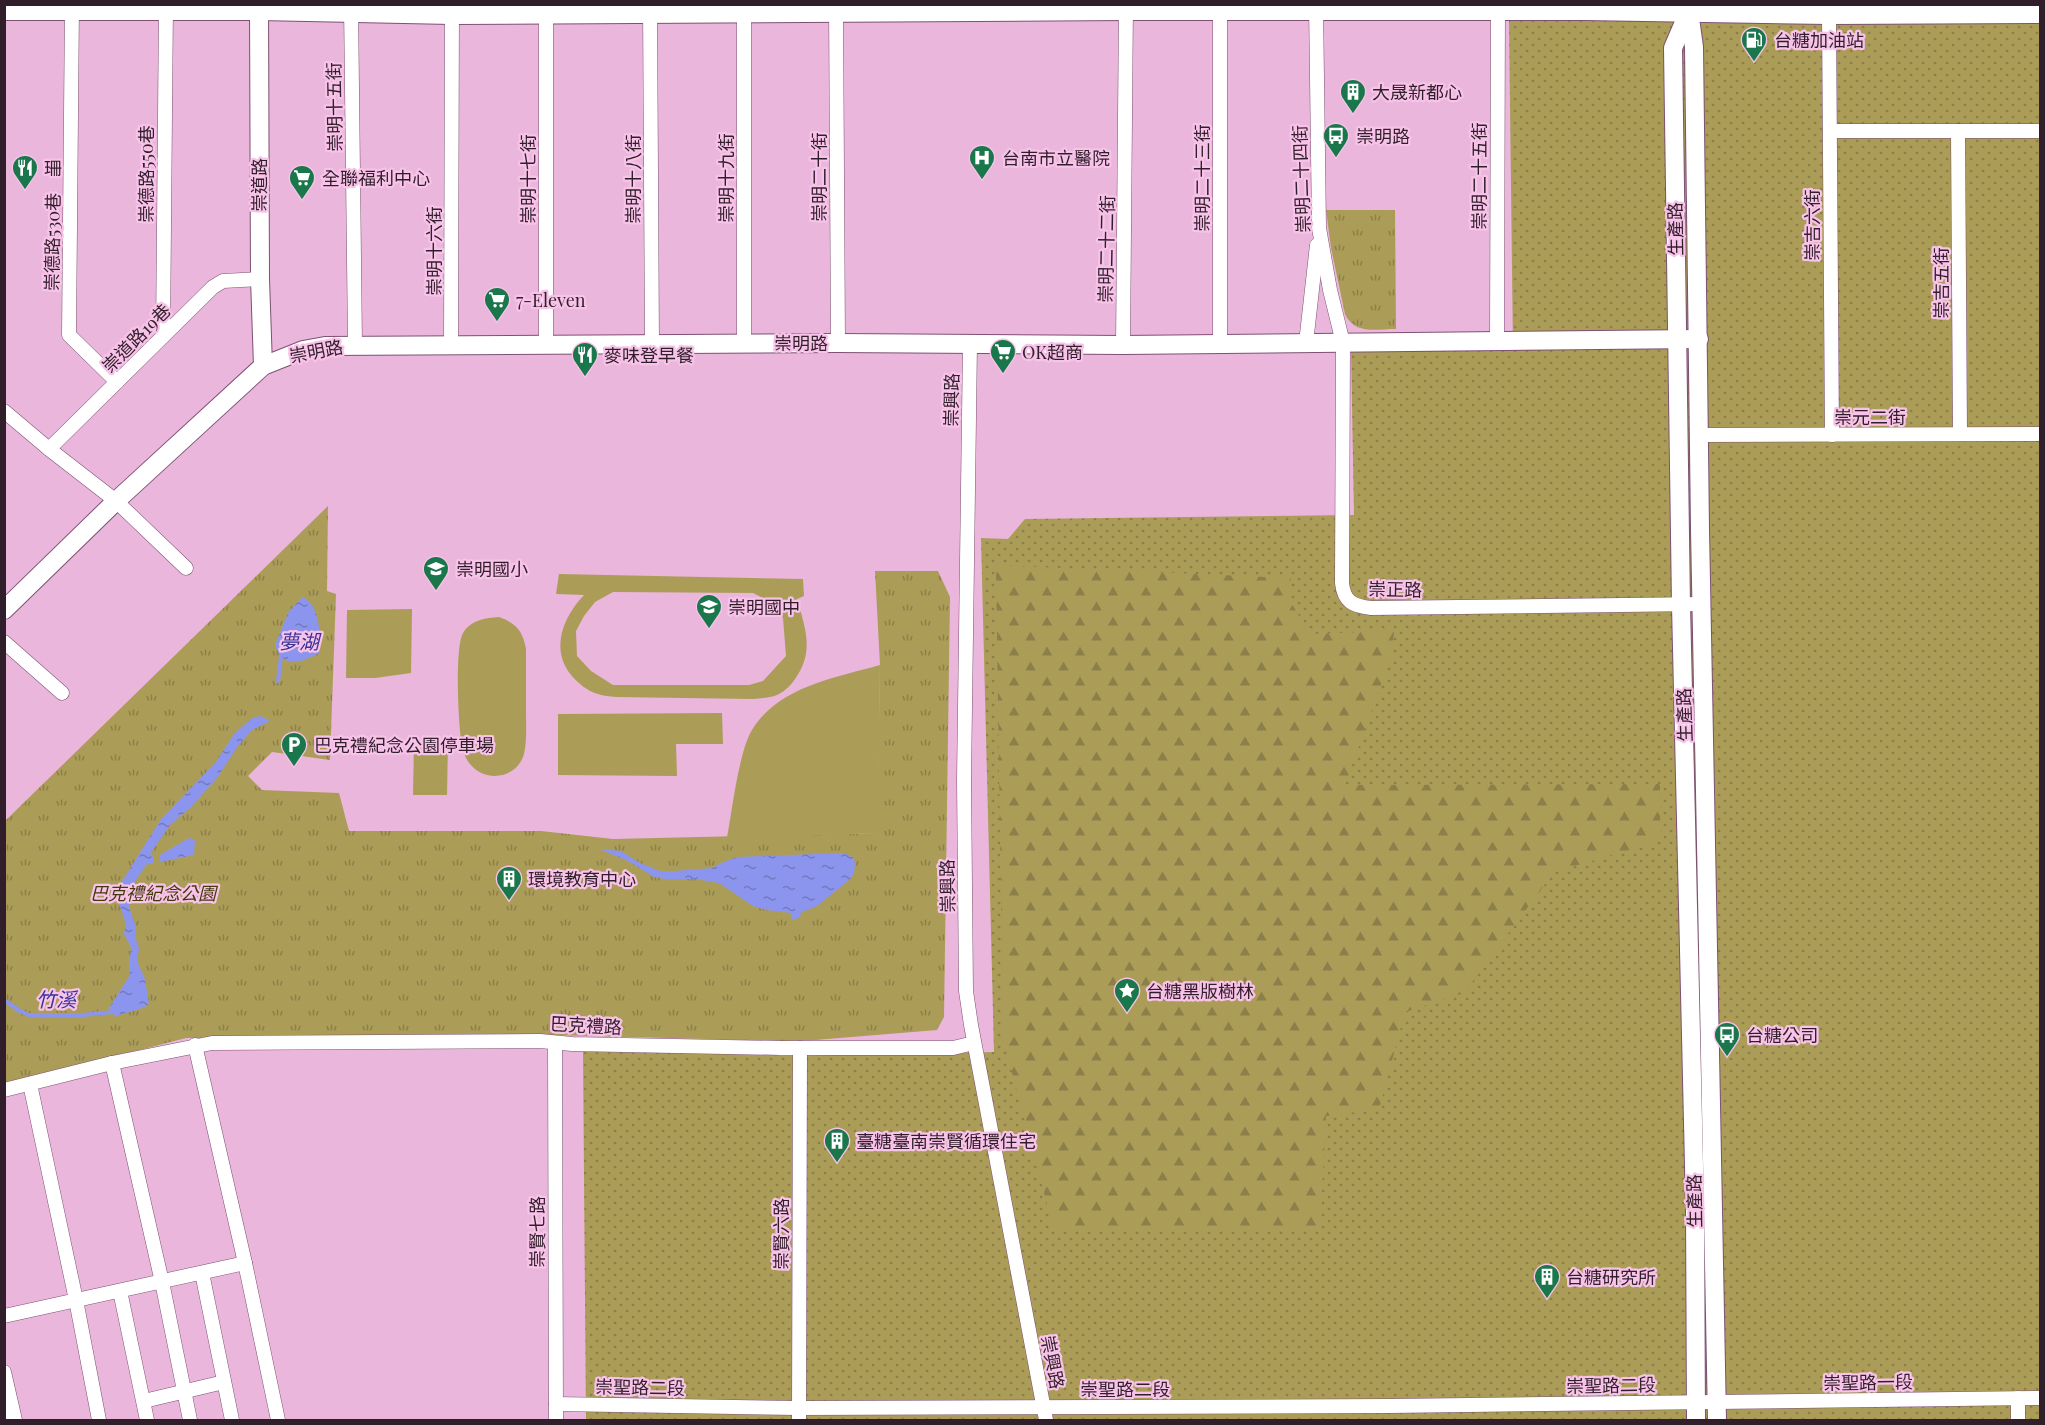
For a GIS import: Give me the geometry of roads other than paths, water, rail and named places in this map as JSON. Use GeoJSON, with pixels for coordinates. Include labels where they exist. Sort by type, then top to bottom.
{"type":"FeatureCollection","features":[{"type":"Feature","properties":{"kind":"street"},"geometry":{"type":"LineString","coordinates":[[4,11],[72,8],[452,10],[1584,8],[1688,9],[1829,15],[2040,14]]}},
{"type":"Feature","properties":{"kind":"street","name":"崇德路530巷"},"geometry":{"type":"LineString","coordinates":[[72,8],[69,335],[117,382]]}},
{"type":"Feature","properties":{"kind":"street","name":"崇德路550巷"},"geometry":{"type":"LineString","coordinates":[[163,336],[166,8]]}},
{"type":"Feature","properties":{"kind":"street","name":"崇道路"},"geometry":{"type":"LineString","coordinates":[[259,8],[262,366]]}},
{"type":"Feature","properties":{"kind":"street","name":"崇明十九街"},"geometry":{"type":"LineString","coordinates":[[744,8],[744,343]]}},
{"type":"Feature","properties":{"kind":"street","name":"崇明二十街"},"geometry":{"type":"LineString","coordinates":[[836,8],[838,343]]}},
{"type":"Feature","properties":{"kind":"street","name":"崇明二十二街"},"geometry":{"type":"LineString","coordinates":[[1124,345],[1126,8]]}},
{"type":"Feature","properties":{"kind":"street","name":"崇明二十三街"},"geometry":{"type":"LineString","coordinates":[[1220,8],[1220,344]]}},
{"type":"Feature","properties":{"kind":"street","name":"崇明二十四街"},"geometry":{"type":"LineString","coordinates":[[1316,8],[1319,228],[1343,343]]}},
{"type":"Feature","properties":{"kind":"street","name":"崇明二十五街"},"geometry":{"type":"LineString","coordinates":[[1497,341],[1498,8]]}},
{"type":"Feature","properties":{"kind":"street","name":"崇明十五街"},"geometry":{"type":"LineString","coordinates":[[351,9],[355,344]]}},
{"type":"Feature","properties":{"kind":"street","name":"崇明十七街"},"geometry":{"type":"LineString","coordinates":[[546,9],[546,344]]}},
{"type":"Feature","properties":{"kind":"street","name":"崇明十八街"},"geometry":{"type":"LineString","coordinates":[[650,9],[652,344]]}},
{"type":"Feature","properties":{"kind":"street","name":"生產路"},"geometry":{"type":"LineString","coordinates":[[1688,9],[1673,48],[1676,339],[1691,1022],[1696,1420]]}},
{"type":"Feature","properties":{"kind":"street","name":"生產路"},"geometry":{"type":"LineString","coordinates":[[1688,9],[1694,46],[1717,1420]]}},
{"type":"Feature","properties":{"kind":"street","name":"崇明十六街"},"geometry":{"type":"LineString","coordinates":[[451,344],[452,10]]}},
{"type":"Feature","properties":{"kind":"street","name":"崇吉六街"},"geometry":{"type":"LineString","coordinates":[[1829,15],[1832,435]]}},
{"type":"Feature","properties":{"kind":"street"},"geometry":{"type":"LineString","coordinates":[[1830,131],[2040,131]]}},
{"type":"Feature","properties":{"kind":"street","name":"崇吉五街"},"geometry":{"type":"LineString","coordinates":[[1958,131],[1960,434]]}},
{"type":"Feature","properties":{"kind":"street"},"geometry":{"type":"LineString","coordinates":[[1306,344],[1319,228]]}},
{"type":"Feature","properties":{"kind":"street","name":"崇道路19巷"},"geometry":{"type":"LineString","coordinates":[[50,449],[218,284],[260,279]]}},
{"type":"Feature","properties":{"kind":"street","name":"崇明路"},"geometry":{"type":"LineString","coordinates":[[4,610],[116,501],[262,366],[303,350],[325,346],[744,343],[1124,345],[1699,339]]}},
{"type":"Feature","properties":{"kind":"street","name":"崇正路"},"geometry":{"type":"LineString","coordinates":[[1343,343],[1341,583],[1348,602],[1358,607],[1371,608],[1702,604]]}},
{"type":"Feature","properties":{"kind":"street","name":"崇興路"},"geometry":{"type":"LineString","coordinates":[[970,344],[964,875],[966,991],[1045,1414]]}},
{"type":"Feature","properties":{"kind":"street"},"geometry":{"type":"LineString","coordinates":[[4,411],[116,501],[186,568]]}},
{"type":"Feature","properties":{"kind":"street","name":"崇元二街"},"geometry":{"type":"LineString","coordinates":[[1700,435],[2040,434]]}},
{"type":"Feature","properties":{"kind":"street"},"geometry":{"type":"LineString","coordinates":[[4,642],[62,693]]}},
{"type":"Feature","properties":{"kind":"street","name":"巴克禮路"},"geometry":{"type":"LineString","coordinates":[[4,1090],[112,1063],[212,1043],[528,1041],[800,1048],[953,1048],[974,1043]]}},
{"type":"Feature","properties":{"kind":"street","name":"崇賢七路"},"geometry":{"type":"LineString","coordinates":[[555,1042],[556,1420]]}},
{"type":"Feature","properties":{"kind":"street"},"geometry":{"type":"LineString","coordinates":[[195,1045],[278,1420]]}},
{"type":"Feature","properties":{"kind":"street","name":"崇賢六路"},"geometry":{"type":"LineString","coordinates":[[799,1414],[800,1048]]}},
{"type":"Feature","properties":{"kind":"street"},"geometry":{"type":"LineString","coordinates":[[112,1063],[162,1282],[190,1420]]}},
{"type":"Feature","properties":{"kind":"street"},"geometry":{"type":"LineString","coordinates":[[30,1084],[99,1420]]}},
{"type":"Feature","properties":{"kind":"street"},"geometry":{"type":"LineString","coordinates":[[4,1316],[245,1263]]}},
{"type":"Feature","properties":{"kind":"street"},"geometry":{"type":"LineString","coordinates":[[202,1273],[232,1420]]}},
{"type":"Feature","properties":{"kind":"street"},"geometry":{"type":"LineString","coordinates":[[120,1291],[147,1420]]}},
{"type":"Feature","properties":{"kind":"street"},"geometry":{"type":"LineString","coordinates":[[4,1372],[15,1420]]}},
{"type":"Feature","properties":{"kind":"street"},"geometry":{"type":"LineString","coordinates":[[144,1401],[224,1382]]}},
{"type":"Feature","properties":{"kind":"street"},"geometry":{"type":"LineString","coordinates":[[2018,1398],[2018,1420]]}},
{"type":"Feature","properties":{"kind":"street","name":"崇聖路一段"},"geometry":{"type":"LineString","coordinates":[[1695,1401],[2040,1398]]}},
{"type":"Feature","properties":{"kind":"street","name":"崇聖路二段"},"geometry":{"type":"LineString","coordinates":[[556,1404],[799,1414],[1045,1414],[1695,1401]]}},
{"type":"Feature","properties":{"kind":"street"},"geometry":{"type":"LineString","coordinates":[[1406,1406],[1406,1420]]}},
{"type":"Feature","properties":{"kind":"water","name":"夢湖"},"geometry":{"type":"Polygon","coordinates":[[[302,597],[313,606],[316,613],[320,638],[319,653],[300,661],[288,661],[278,653],[275,645],[288,613],[302,597]]]}},
{"type":"Feature","properties":{"kind":"water"},"geometry":{"type":"Polygon","coordinates":[[[260,716],[269,720],[268,722],[252,730],[238,746],[217,778],[191,807],[170,825],[150,854],[154,857],[153,863],[147,864],[135,881],[130,910],[136,927],[135,937],[139,948],[137,961],[145,979],[149,1004],[115,1017],[109,1008],[130,975],[131,947],[124,934],[126,924],[116,891],[161,819],[216,762],[234,734],[252,718],[260,716]]]}},
{"type":"Feature","properties":{"kind":"water"},"geometry":{"type":"Polygon","coordinates":[[[189,838],[195,840],[194,855],[160,862],[160,855],[189,838]]]}},
{"type":"Feature","properties":{"kind":"water"},"geometry":{"type":"Polygon","coordinates":[[[599,849],[621,851],[640,863],[660,871],[712,868],[737,857],[844,853],[854,858],[855,867],[854,874],[848,881],[817,906],[802,912],[799,918],[792,920],[791,913],[753,906],[719,883],[654,877],[628,861],[599,849]]]}},
{"type":"Feature","properties":{"kind":"waterway"},"geometry":{"type":"LineString","coordinates":[[278,681],[281,656]]}},
{"type":"Feature","properties":{"kind":"waterway","name":"竹溪"},"geometry":{"type":"LineString","coordinates":[[4,1000],[29,1015],[83,1015],[112,1012]]}},
{"type":"Feature","properties":{"kind":"place","name":"台糖加油站"},"geometry":{"type":"Point","coordinates":[1754,63]}},
{"type":"Feature","properties":{"kind":"place","name":"大晟新都心"},"geometry":{"type":"Point","coordinates":[1353,115]}},
{"type":"Feature","properties":{"kind":"place","name":"崇明路"},"geometry":{"type":"Point","coordinates":[1336,159]}},
{"type":"Feature","properties":{"kind":"place","name":"台南市立醫院"},"geometry":{"type":"Point","coordinates":[982,181]}},
{"type":"Feature","properties":{"kind":"place","name":"珊"},"geometry":{"type":"Point","coordinates":[25,191]}},
{"type":"Feature","properties":{"kind":"place","name":"全聯福利中心"},"geometry":{"type":"Point","coordinates":[302,201]}},
{"type":"Feature","properties":{"kind":"place","name":"7-Eleven"},"geometry":{"type":"Point","coordinates":[497,323]}},
{"type":"Feature","properties":{"kind":"place","name":"OK超商"},"geometry":{"type":"Point","coordinates":[1003,375]}},
{"type":"Feature","properties":{"kind":"place","name":"麥味登早餐"},"geometry":{"type":"Point","coordinates":[585,378]}},
{"type":"Feature","properties":{"kind":"place","name":"崇明國小"},"geometry":{"type":"Point","coordinates":[436,592]}},
{"type":"Feature","properties":{"kind":"place","name":"崇明國中"},"geometry":{"type":"Point","coordinates":[709,630]}},
{"type":"Feature","properties":{"kind":"place","name":"巴克禮紀念公園停車場"},"geometry":{"type":"Point","coordinates":[294,768]}},
{"type":"Feature","properties":{"kind":"place","name":"環境教育中心"},"geometry":{"type":"Point","coordinates":[509,902]}},
{"type":"Feature","properties":{"kind":"place","name":"台糖黑版樹林"},"geometry":{"type":"Point","coordinates":[1127,1014]}},
{"type":"Feature","properties":{"kind":"place","name":"台糖公司"},"geometry":{"type":"Point","coordinates":[1727,1058]}},
{"type":"Feature","properties":{"kind":"place","name":"臺糖臺南崇賢循環住宅"},"geometry":{"type":"Point","coordinates":[837,1164]}},
{"type":"Feature","properties":{"kind":"place","name":"台糖研究所"},"geometry":{"type":"Point","coordinates":[1547,1300]}},
{"type":"Feature","properties":{"kind":"park label","name":"巴克禮紀念公園"},"geometry":{"type":"Point","coordinates":[153,893]}}]}
